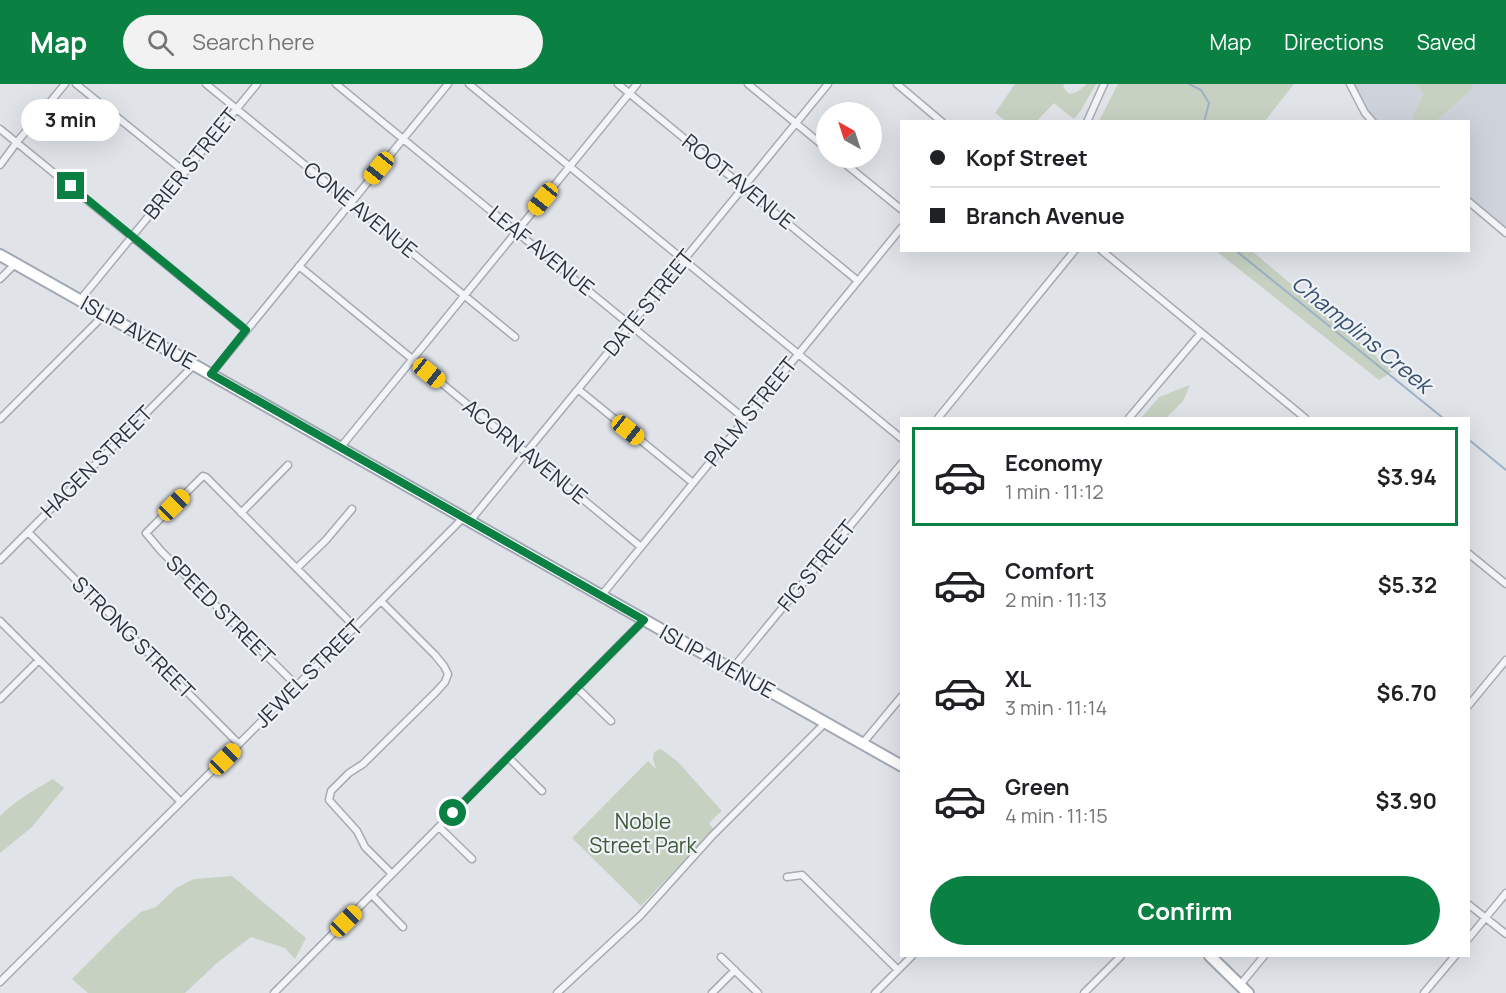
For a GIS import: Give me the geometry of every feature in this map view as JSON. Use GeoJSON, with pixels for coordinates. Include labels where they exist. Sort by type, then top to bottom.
{"type":"FeatureCollection","features":[{"type":"Feature","properties":{"kind":"main road","name":"ISLIP AVENUE"},"geometry":{"type":"LineString","coordinates":[[0,255],[900,765]]}},
{"type":"Feature","properties":{"kind":"main road"},"geometry":{"type":"LineString","coordinates":[[1211,957],[1244,989]]}},
{"type":"Feature","properties":{"kind":"street"},"geometry":{"type":"LineString","coordinates":[[0,165],[65,84]]}},
{"type":"Feature","properties":{"kind":"street"},"geometry":{"type":"LineString","coordinates":[[76,84],[185,172]]}},
{"type":"Feature","properties":{"kind":"street","name":"CONE AVENUE"},"geometry":{"type":"LineString","coordinates":[[206,84],[515,337]]}},
{"type":"Feature","properties":{"kind":"street","name":"BRIER STREET"},"geometry":{"type":"LineString","coordinates":[[80,300],[257,84]]}},
{"type":"Feature","properties":{"kind":"street","name":"LEAF AVENUE"},"geometry":{"type":"LineString","coordinates":[[336,84],[745,419]]}},
{"type":"Feature","properties":{"kind":"street"},"geometry":{"type":"LineString","coordinates":[[211,374],[448,84]]}},
{"type":"Feature","properties":{"kind":"street"},"geometry":{"type":"LineString","coordinates":[[469,84],[900,437]]}},
{"type":"Feature","properties":{"kind":"street","name":"ROOT AVENUE"},"geometry":{"type":"LineString","coordinates":[[618,84],[858,281]]}},
{"type":"Feature","properties":{"kind":"street"},"geometry":{"type":"LineString","coordinates":[[340,448],[637,84]]}},
{"type":"Feature","properties":{"kind":"street"},"geometry":{"type":"LineString","coordinates":[[748,84],[816,140]]}},
{"type":"Feature","properties":{"kind":"street","name":"DATE STREET"},"geometry":{"type":"LineString","coordinates":[[467,519],[579,390],[828,84]]}},
{"type":"Feature","properties":{"kind":"street"},"geometry":{"type":"LineString","coordinates":[[897,84],[940,120]]}},
{"type":"Feature","properties":{"kind":"street"},"geometry":{"type":"LineString","coordinates":[[1088,120],[1104,84]]}},
{"type":"Feature","properties":{"kind":"street"},"geometry":{"type":"LineString","coordinates":[[1350,84],[1365,113],[1371,120]]}},
{"type":"Feature","properties":{"kind":"street"},"geometry":{"type":"LineString","coordinates":[[0,129],[246,330]]}},
{"type":"Feature","properties":{"kind":"street"},"geometry":{"type":"LineString","coordinates":[[850,168],[900,208]]}},
{"type":"Feature","properties":{"kind":"street"},"geometry":{"type":"LineString","coordinates":[[1470,203],[1506,233]]}},
{"type":"Feature","properties":{"kind":"street","name":"PALM STREET"},"geometry":{"type":"LineString","coordinates":[[601,596],[900,229]]}},
{"type":"Feature","properties":{"kind":"street"},"geometry":{"type":"LineString","coordinates":[[939,417],[1073,252]]}},
{"type":"Feature","properties":{"kind":"street"},"geometry":{"type":"LineString","coordinates":[[1103,252],[1304,417]]}},
{"type":"Feature","properties":{"kind":"street"},"geometry":{"type":"LineString","coordinates":[[0,279],[15,264]]}},
{"type":"Feature","properties":{"kind":"street","name":"ACORN AVENUE"},"geometry":{"type":"LineString","coordinates":[[298,266],[640,547]]}},
{"type":"Feature","properties":{"kind":"street"},"geometry":{"type":"LineString","coordinates":[[0,419],[105,314]]}},
{"type":"Feature","properties":{"kind":"street"},"geometry":{"type":"LineString","coordinates":[[1131,417],[1201,333]]}},
{"type":"Feature","properties":{"kind":"street","name":"HAGEN STREET"},"geometry":{"type":"LineString","coordinates":[[0,560],[194,365]]}},
{"type":"Feature","properties":{"kind":"street"},"geometry":{"type":"LineString","coordinates":[[579,390],[693,483]]}},
{"type":"Feature","properties":{"kind":"street"},"geometry":{"type":"LineString","coordinates":[[288,465],[241,513],[355,627]]}},
{"type":"Feature","properties":{"kind":"street","name":"FIG STREET"},"geometry":{"type":"LineString","coordinates":[[732,669],[900,465]]}},
{"type":"Feature","properties":{"kind":"street","name":"SPEED STREET"},"geometry":{"type":"LineString","coordinates":[[241,513],[203,476],[146,533],[296,685]]}},
{"type":"Feature","properties":{"kind":"street"},"geometry":{"type":"LineString","coordinates":[[297,568],[326,540],[352,509]]}},
{"type":"Feature","properties":{"kind":"street","name":"JEWEL STREET"},"geometry":{"type":"LineString","coordinates":[[0,982],[296,685],[467,519]]}},
{"type":"Feature","properties":{"kind":"street","name":"STRONG STREET"},"geometry":{"type":"LineString","coordinates":[[28,532],[239,744]]}},
{"type":"Feature","properties":{"kind":"street"},"geometry":{"type":"LineString","coordinates":[[1470,555],[1506,584]]}},
{"type":"Feature","properties":{"kind":"street"},"geometry":{"type":"LineString","coordinates":[[381,601],[440,660],[448,674],[445,682],[436,692],[363,764],[349,773],[331,791],[329,800],[357,831],[365,847],[392,874]]}},
{"type":"Feature","properties":{"kind":"street"},"geometry":{"type":"LineString","coordinates":[[274,993],[644,620]]}},
{"type":"Feature","properties":{"kind":"street"},"geometry":{"type":"LineString","coordinates":[[0,621],[181,802]]}},
{"type":"Feature","properties":{"kind":"street"},"geometry":{"type":"LineString","coordinates":[[0,699],[39,660]]}},
{"type":"Feature","properties":{"kind":"street"},"geometry":{"type":"LineString","coordinates":[[1470,704],[1506,660]]}},
{"type":"Feature","properties":{"kind":"street"},"geometry":{"type":"LineString","coordinates":[[577,688],[611,721]]}},
{"type":"Feature","properties":{"kind":"street"},"geometry":{"type":"LineString","coordinates":[[862,744],[900,698]]}},
{"type":"Feature","properties":{"kind":"street"},"geometry":{"type":"LineString","coordinates":[[557,993],[640,915],[712,836],[825,723]]}},
{"type":"Feature","properties":{"kind":"street"},"geometry":{"type":"LineString","coordinates":[[508,757],[542,791]]}},
{"type":"Feature","properties":{"kind":"street"},"geometry":{"type":"LineString","coordinates":[[439,826],[472,859]]}},
{"type":"Feature","properties":{"kind":"street"},"geometry":{"type":"LineString","coordinates":[[787,877],[802,875],[898,970]]}},
{"type":"Feature","properties":{"kind":"street"},"geometry":{"type":"LineString","coordinates":[[1470,937],[1506,893]]}},
{"type":"Feature","properties":{"kind":"street"},"geometry":{"type":"LineString","coordinates":[[372,895],[404,927]]}},
{"type":"Feature","properties":{"kind":"street"},"geometry":{"type":"LineString","coordinates":[[1470,906],[1506,934]]}},
{"type":"Feature","properties":{"kind":"street"},"geometry":{"type":"LineString","coordinates":[[722,957],[758,993]]}},
{"type":"Feature","properties":{"kind":"street"},"geometry":{"type":"LineString","coordinates":[[874,993],[911,957]]}},
{"type":"Feature","properties":{"kind":"street"},"geometry":{"type":"LineString","coordinates":[[1084,993],[1120,957]]}},
{"type":"Feature","properties":{"kind":"street"},"geometry":{"type":"LineString","coordinates":[[1244,989],[1263,957]]}},
{"type":"Feature","properties":{"kind":"street"},"geometry":{"type":"LineString","coordinates":[[1424,993],[1454,957]]}},
{"type":"Feature","properties":{"kind":"street"},"geometry":{"type":"LineString","coordinates":[[712,993],[735,970]]}},
{"type":"Feature","properties":{"kind":"shaded area"},"geometry":{"type":"Polygon","coordinates":[[[1350,84],[1506,84],[1506,233],[1470,202],[1470,120],[1372,120],[1350,84]]]}},
{"type":"Feature","properties":{"kind":"green space"},"geometry":{"type":"Polygon","coordinates":[[[1015,84],[1065,84],[1063,87],[1069,94],[1077,92],[1087,84],[1096,84],[1074,119],[1054,103],[1038,120],[1005,120],[995,113],[1015,84]]]}},
{"type":"Feature","properties":{"kind":"green space"},"geometry":{"type":"Polygon","coordinates":[[[1118,84],[1294,84],[1266,120],[1100,120],[1118,84]]]}},
{"type":"Feature","properties":{"kind":"green space"},"geometry":{"type":"Polygon","coordinates":[[[1415,84],[1473,84],[1472,89],[1437,120],[1411,120],[1424,93],[1415,84]]]}},
{"type":"Feature","properties":{"kind":"green space"},"geometry":{"type":"Polygon","coordinates":[[[1217,252],[1253,252],[1393,371],[1379,380],[1217,252]]]}},
{"type":"Feature","properties":{"kind":"green space"},"geometry":{"type":"Polygon","coordinates":[[[1190,385],[1183,401],[1167,417],[1142,417],[1159,397],[1190,385]]]}},
{"type":"Feature","properties":{"kind":"green space","name":"Noble Street Park"},"geometry":{"type":"Polygon","coordinates":[[[661,749],[677,761],[722,811],[709,824],[714,829],[641,906],[572,838],[648,761],[656,769],[653,759],[654,752],[661,749]]]}},
{"type":"Feature","properties":{"kind":"green space"},"geometry":{"type":"Polygon","coordinates":[[[53,779],[64,788],[32,827],[0,853],[0,816],[18,801],[53,779]]]}},
{"type":"Feature","properties":{"kind":"green space"},"geometry":{"type":"Polygon","coordinates":[[[232,876],[306,938],[295,959],[285,948],[251,937],[218,962],[185,993],[88,993],[72,979],[141,912],[156,907],[176,888],[194,879],[232,876]]]}},
{"type":"Feature","properties":{"kind":"waterway","name":"Champlins Creek"},"geometry":{"type":"LineString","coordinates":[[1189,84],[1201,90],[1209,103],[1205,120]]}},
{"type":"Feature","properties":{"kind":"waterway","name":"Champlins Creek"},"geometry":{"type":"LineString","coordinates":[[1237,252],[1442,417]]}},
{"type":"Feature","properties":{"kind":"waterway","name":"Champlins Creek"},"geometry":{"type":"LineString","coordinates":[[1470,441],[1506,470]]}},
{"type":"Feature","properties":{"kind":"route"},"geometry":{"type":"LineString","coordinates":[[71,186],[246,330],[211,374],[644,620],[453,813]]}}]}
